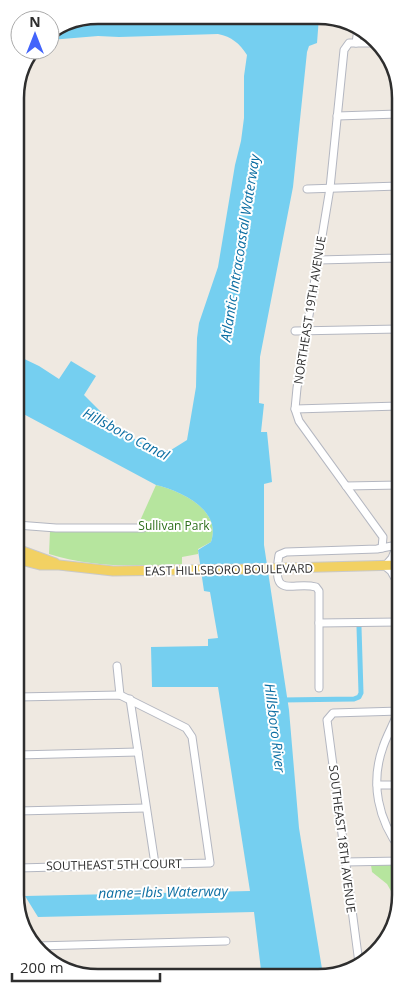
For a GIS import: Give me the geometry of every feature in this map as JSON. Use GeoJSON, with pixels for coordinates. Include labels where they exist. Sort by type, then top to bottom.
{"type":"FeatureCollection","features":[{"type":"Feature","properties":{"kind":"main road","name":"EAST HILLSBORO BOULEVARD"},"geometry":{"type":"LineString","coordinates":[[24,551],[60,565]]}},
{"type":"Feature","properties":{"kind":"main road","name":"EAST HILLSBORO BOULEVARD"},"geometry":{"type":"LineString","coordinates":[[24,561],[40,565],[60,565],[113,571],[182,571],[392,565]]}},
{"type":"Feature","properties":{"kind":"street"},"geometry":{"type":"LineString","coordinates":[[357,35],[356,43],[368,43]]}},
{"type":"Feature","properties":{"kind":"street","name":"NORTHEAST 19TH AVENUE"},"geometry":{"type":"LineString","coordinates":[[356,43],[346,45],[344,50],[330,188],[297,388],[296,409],[299,421],[383,537],[382,548]]}},
{"type":"Feature","properties":{"kind":"street"},"geometry":{"type":"LineString","coordinates":[[337,116],[392,114]]}},
{"type":"Feature","properties":{"kind":"street"},"geometry":{"type":"LineString","coordinates":[[307,189],[392,186]]}},
{"type":"Feature","properties":{"kind":"street"},"geometry":{"type":"LineString","coordinates":[[318,260],[392,258]]}},
{"type":"Feature","properties":{"kind":"street"},"geometry":{"type":"LineString","coordinates":[[295,331],[392,330]]}},
{"type":"Feature","properties":{"kind":"street"},"geometry":{"type":"LineString","coordinates":[[296,409],[392,406]]}},
{"type":"Feature","properties":{"kind":"street"},"geometry":{"type":"LineString","coordinates":[[346,486],[392,485]]}},
{"type":"Feature","properties":{"kind":"street"},"geometry":{"type":"LineString","coordinates":[[24,525],[56,528],[143,528]]}},
{"type":"Feature","properties":{"kind":"street"},"geometry":{"type":"LineString","coordinates":[[319,688],[319,592],[316,587],[288,588],[281,584],[278,579],[279,555],[286,552],[392,546]]}},
{"type":"Feature","properties":{"kind":"street"},"geometry":{"type":"LineString","coordinates":[[392,558],[385,566],[392,573]]}},
{"type":"Feature","properties":{"kind":"street"},"geometry":{"type":"LineString","coordinates":[[319,623],[392,618]]}},
{"type":"Feature","properties":{"kind":"street"},"geometry":{"type":"LineString","coordinates":[[117,666],[120,694]]}},
{"type":"Feature","properties":{"kind":"street"},"geometry":{"type":"LineString","coordinates":[[24,698],[120,694],[130,699],[155,864]]}},
{"type":"Feature","properties":{"kind":"street","name":"SOUTHEAST 5TH COURT"},"geometry":{"type":"LineString","coordinates":[[24,868],[210,863],[191,733],[186,728],[130,699]]}},
{"type":"Feature","properties":{"kind":"street","name":"SOUTHEAST 18TH AVENUE"},"geometry":{"type":"LineString","coordinates":[[358,957],[344,862],[327,720],[333,713],[392,709]]}},
{"type":"Feature","properties":{"kind":"street"},"geometry":{"type":"LineString","coordinates":[[392,727],[381,754],[377,774],[379,804],[384,822],[392,839]]}},
{"type":"Feature","properties":{"kind":"street"},"geometry":{"type":"LineString","coordinates":[[24,755],[138,752]]}},
{"type":"Feature","properties":{"kind":"street"},"geometry":{"type":"LineString","coordinates":[[377,785],[392,784]]}},
{"type":"Feature","properties":{"kind":"street"},"geometry":{"type":"LineString","coordinates":[[24,811],[146,808]]}},
{"type":"Feature","properties":{"kind":"street"},"geometry":{"type":"LineString","coordinates":[[344,862],[392,860]]}},
{"type":"Feature","properties":{"kind":"street"},"geometry":{"type":"LineString","coordinates":[[44,946],[226,941]]}},
{"type":"Feature","properties":{"kind":"green space","name":"Sullivan Park"},"geometry":{"type":"Polygon","coordinates":[[[156,485],[187,497],[205,511],[211,520],[213,531],[211,542],[198,549],[198,554],[182,557],[182,564],[115,565],[82,562],[49,554],[50,531],[139,530],[139,523],[156,485]]]}},
{"type":"Feature","properties":{"kind":"green space"},"geometry":{"type":"Polygon","coordinates":[[[392,864],[392,893],[387,884],[372,872],[371,865],[392,864]]]}},
{"type":"Feature","properties":{"kind":"water"},"geometry":{"type":"Polygon","coordinates":[[[88,24],[318,24],[317,43],[309,46],[307,52],[293,187],[260,357],[259,403],[264,404],[261,432],[267,432],[272,482],[264,484],[264,545],[289,710],[299,828],[322,969],[261,969],[254,912],[38,917],[25,896],[250,891],[218,687],[152,687],[151,647],[208,646],[208,639],[218,638],[210,592],[204,591],[198,550],[211,542],[213,531],[211,520],[205,511],[187,497],[156,485],[24,414],[24,359],[59,379],[71,361],[96,376],[84,395],[109,420],[114,428],[150,447],[160,450],[171,450],[187,440],[196,387],[199,323],[218,267],[235,165],[241,141],[244,118],[244,76],[247,55],[235,41],[218,34],[98,36],[60,39],[60,35],[88,24]]]}},
{"type":"Feature","properties":{"kind":"waterway","name":"Hillsboro River"},"geometry":{"type":"LineString","coordinates":[[282,700],[354,699],[359,697],[361,693],[359,627]]}},
{"type":"Feature","properties":{"kind":"water label","name":"Atlantic Intracoastal Waterway"},"geometry":{"type":"Point","coordinates":[240,248]}},
{"type":"Feature","properties":{"kind":"water label","name":"Hillsboro Canal"},"geometry":{"type":"Point","coordinates":[126,434]}},
{"type":"Feature","properties":{"kind":"water label","name":"name=Ibis Waterway"},"geometry":{"type":"Point","coordinates":[163,892]}}]}
